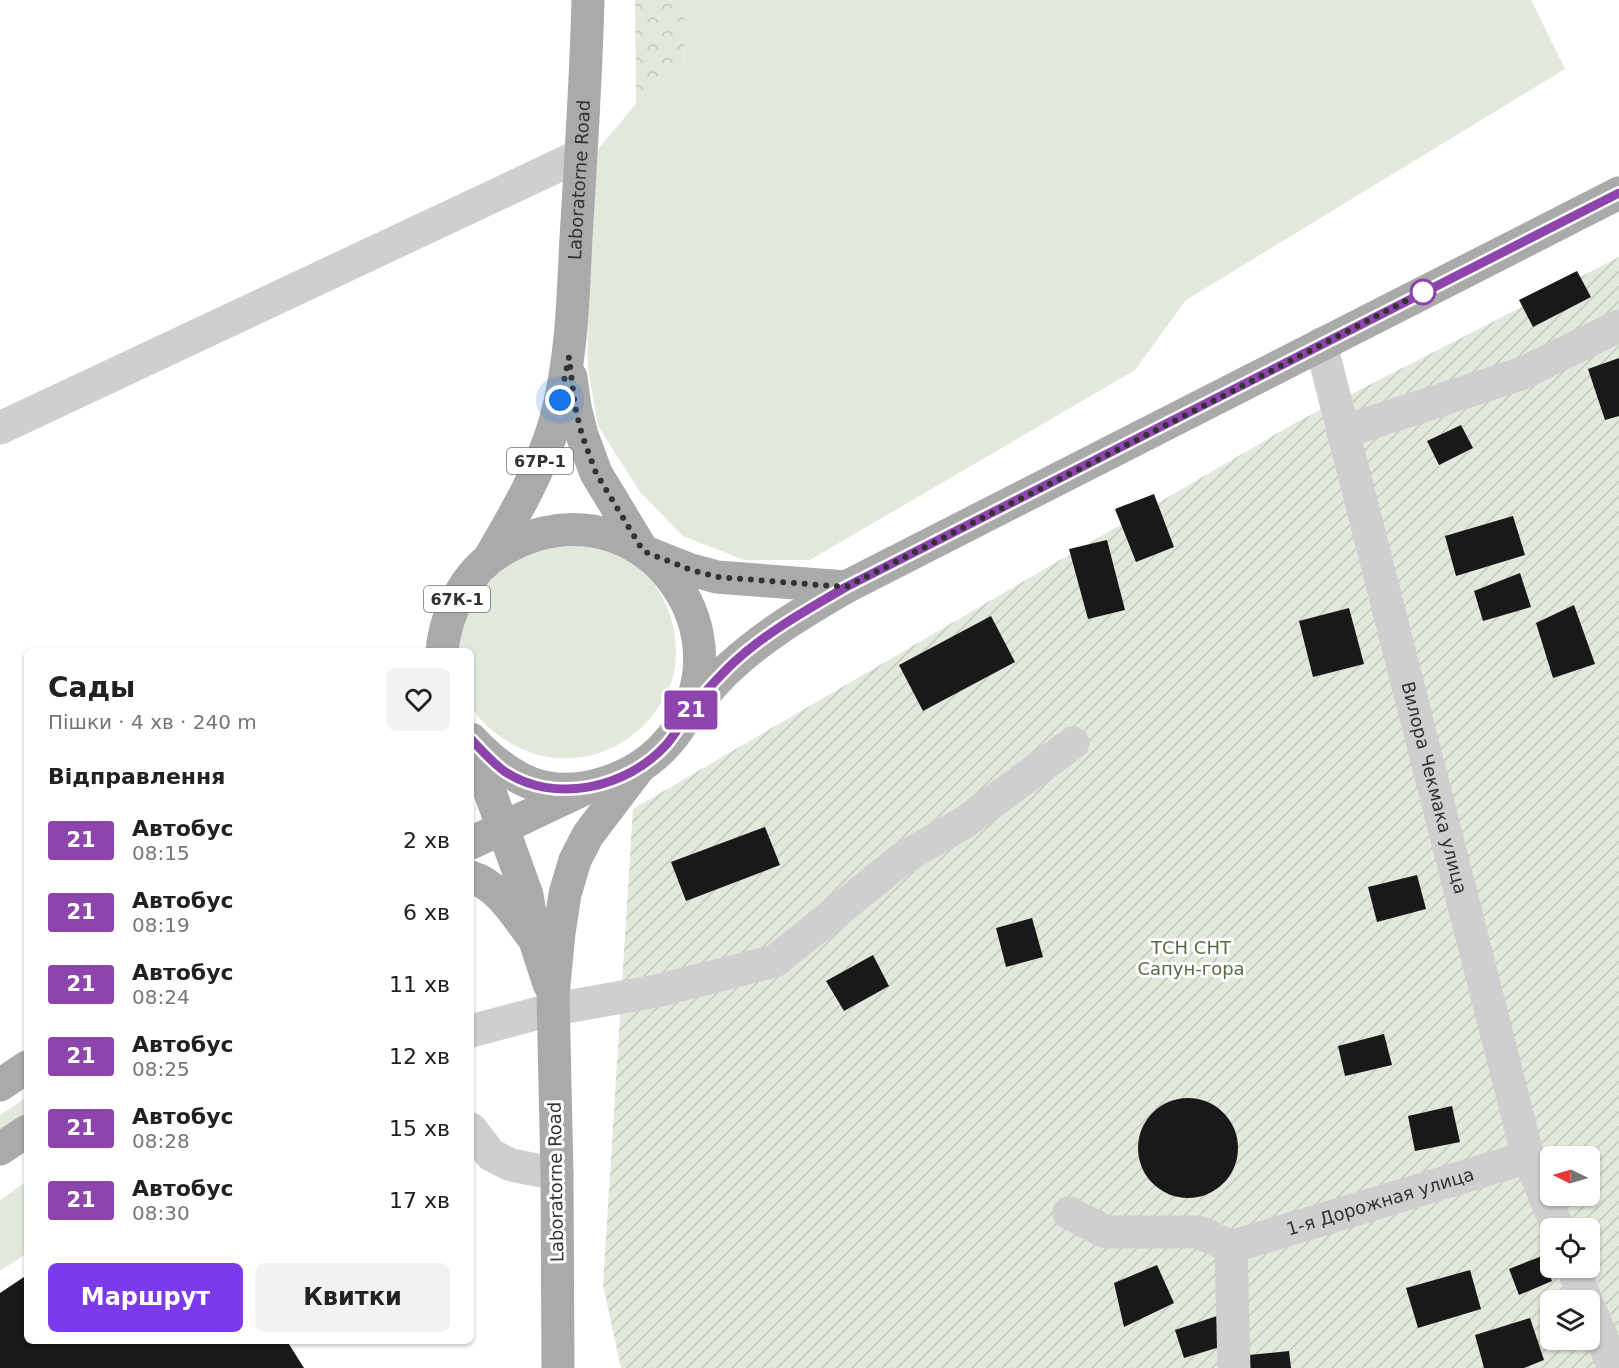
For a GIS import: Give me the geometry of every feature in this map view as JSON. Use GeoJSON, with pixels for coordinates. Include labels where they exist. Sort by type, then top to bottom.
{"type":"FeatureCollection","features":[{"type":"Feature","properties":{"kind":"main road","name":"Laboratorne Road"},"geometry":{"type":"LineString","coordinates":[[490,557],[525,496],[543,456],[555,422],[569,357],[588,0]]}},
{"type":"Feature","properties":{"kind":"main road","name":"67К-1"},"geometry":{"type":"LineString","coordinates":[[474,743],[505,771],[530,784],[553,789],[583,789],[638,769],[667,745],[687,714],[729,668],[758,642],[846,587],[1619,192]]}},
{"type":"Feature","properties":{"kind":"main road","name":"Laboratorne Road"},"geometry":{"type":"LineString","coordinates":[[569,357],[575,407],[582,435],[596,473],[643,551]]}},
{"type":"Feature","properties":{"kind":"main road","name":"67К-1"},"geometry":{"type":"LineString","coordinates":[[443,648],[447,624],[455,603],[466,584],[490,557],[536,534],[580,529],[603,533],[624,540],[661,565],[676,583],[687,603],[695,625],[699,647],[699,670],[695,693],[687,714]]}},
{"type":"Feature","properties":{"kind":"main road","name":"67К-1"},"geometry":{"type":"LineString","coordinates":[[643,551],[691,570],[717,577],[846,587]]}},
{"type":"Feature","properties":{"kind":"main road","name":"Laboratorne Road"},"geometry":{"type":"LineString","coordinates":[[474,748],[527,895],[534,941],[554,1002]]}},
{"type":"Feature","properties":{"kind":"main road","name":"Laboratorne Road"},"geometry":{"type":"LineString","coordinates":[[558,1368],[554,1002],[560,923],[565,894],[575,860],[588,835],[638,769]]}},
{"type":"Feature","properties":{"kind":"main road"},"geometry":{"type":"LineString","coordinates":[[474,841],[583,789]]}},
{"type":"Feature","properties":{"kind":"main road"},"geometry":{"type":"LineString","coordinates":[[474,878],[511,908],[534,941]]}},
{"type":"Feature","properties":{"kind":"main road"},"geometry":{"type":"LineString","coordinates":[[0,1086],[24,1069]]}},
{"type":"Feature","properties":{"kind":"main road"},"geometry":{"type":"LineString","coordinates":[[0,1149],[24,1133]]}},
{"type":"Feature","properties":{"kind":"street"},"geometry":{"type":"LineString","coordinates":[[0,428],[581,155]]}},
{"type":"Feature","properties":{"kind":"street"},"geometry":{"type":"LineString","coordinates":[[1343,432],[1523,373],[1619,326]]}},
{"type":"Feature","properties":{"kind":"street","name":"Вилора Чекмака улица"},"geometry":{"type":"LineString","coordinates":[[1321,344],[1527,1153],[1554,1218]]}},
{"type":"Feature","properties":{"kind":"street"},"geometry":{"type":"LineString","coordinates":[[474,1030],[554,1002],[657,991],[775,961],[903,858],[965,822],[1074,743]]}},
{"type":"Feature","properties":{"kind":"street"},"geometry":{"type":"LineString","coordinates":[[474,1133],[491,1155],[511,1166]]}},
{"type":"Feature","properties":{"kind":"street","name":"1-я Дорожная улица"},"geometry":{"type":"LineString","coordinates":[[1231,1247],[1509,1163],[1527,1153]]}},
{"type":"Feature","properties":{"kind":"street"},"geometry":{"type":"LineString","coordinates":[[474,1168],[484,1164],[511,1166],[557,1174]]}},
{"type":"Feature","properties":{"kind":"street"},"geometry":{"type":"LineString","coordinates":[[1069,1213],[1106,1232],[1198,1232],[1231,1247],[1234,1368]]}},
{"type":"Feature","properties":{"kind":"street"},"geometry":{"type":"LineString","coordinates":[[1600,1334],[1614,1368]]}},
{"type":"Feature","properties":{"kind":"green space"},"geometry":{"type":"Polygon","coordinates":[[[635,0],[686,0],[684,69],[636,104],[635,0]]]}},
{"type":"Feature","properties":{"kind":"green space"},"geometry":{"type":"Polygon","coordinates":[[[686,0],[1531,0],[1565,69],[1186,300],[1135,370],[810,560],[744,560],[683,536],[640,492],[598,426],[588,369],[587,307],[598,149],[636,104],[684,69],[686,0]]]}},
{"type":"Feature","properties":{"kind":"green space","name":"ТСН СНТ Сапун-гора"},"geometry":{"type":"Polygon","coordinates":[[[1619,257],[1619,1368],[621,1368],[603,1285],[633,809],[1295,423],[1619,257]]]}},
{"type":"Feature","properties":{"kind":"green space"},"geometry":{"type":"Polygon","coordinates":[[[543,540],[614,550],[634,563],[659,591],[673,625],[676,643],[676,662],[672,681],[653,715],[622,743],[603,752],[583,757],[542,756],[522,749],[491,730],[474,710],[474,648],[456,648],[461,613],[479,580],[543,540]]]}},
{"type":"Feature","properties":{"kind":"green space"},"geometry":{"type":"Polygon","coordinates":[[[24,1099],[24,1120],[0,1137],[0,1115],[24,1099]]]}},
{"type":"Feature","properties":{"kind":"green space"},"geometry":{"type":"Polygon","coordinates":[[[24,1183],[24,1255],[0,1271],[0,1200],[24,1183]]]}},
{"type":"Feature","properties":{"kind":"building"},"geometry":{"type":"Polygon","coordinates":[[[1577,271],[1591,297],[1533,327],[1519,300],[1577,271]]]}},
{"type":"Feature","properties":{"kind":"building"},"geometry":{"type":"Polygon","coordinates":[[[1619,358],[1619,416],[1605,420],[1588,369],[1619,358]]]}},
{"type":"Feature","properties":{"kind":"building"},"geometry":{"type":"Polygon","coordinates":[[[1461,425],[1473,448],[1439,465],[1427,441],[1461,425]]]}},
{"type":"Feature","properties":{"kind":"building"},"geometry":{"type":"Polygon","coordinates":[[[1154,494],[1174,547],[1136,562],[1115,509],[1154,494]]]}},
{"type":"Feature","properties":{"kind":"building"},"geometry":{"type":"Polygon","coordinates":[[[1513,516],[1525,555],[1456,576],[1445,536],[1513,516]]]}},
{"type":"Feature","properties":{"kind":"building"},"geometry":{"type":"Polygon","coordinates":[[[1107,540],[1125,610],[1088,619],[1069,549],[1107,540]]]}},
{"type":"Feature","properties":{"kind":"building"},"geometry":{"type":"Polygon","coordinates":[[[1520,573],[1531,607],[1483,621],[1474,591],[1520,573]]]}},
{"type":"Feature","properties":{"kind":"building"},"geometry":{"type":"Polygon","coordinates":[[[1574,605],[1595,664],[1553,678],[1536,623],[1574,605]]]}},
{"type":"Feature","properties":{"kind":"building"},"geometry":{"type":"Polygon","coordinates":[[[1349,608],[1364,664],[1313,677],[1299,621],[1349,608]]]}},
{"type":"Feature","properties":{"kind":"building"},"geometry":{"type":"Polygon","coordinates":[[[991,616],[1015,662],[923,711],[899,665],[991,616]]]}},
{"type":"Feature","properties":{"kind":"building"},"geometry":{"type":"Polygon","coordinates":[[[765,827],[780,865],[686,901],[671,862],[765,827]]]}},
{"type":"Feature","properties":{"kind":"building"},"geometry":{"type":"Polygon","coordinates":[[[1417,875],[1426,909],[1377,922],[1368,887],[1417,875]]]}},
{"type":"Feature","properties":{"kind":"building"},"geometry":{"type":"Polygon","coordinates":[[[1032,918],[1043,957],[1006,967],[996,928],[1032,918]]]}},
{"type":"Feature","properties":{"kind":"building"},"geometry":{"type":"Polygon","coordinates":[[[873,955],[889,986],[844,1011],[826,981],[873,955]]]}},
{"type":"Feature","properties":{"kind":"building"},"geometry":{"type":"Polygon","coordinates":[[[1384,1034],[1392,1065],[1345,1076],[1338,1046],[1384,1034]]]}},
{"type":"Feature","properties":{"kind":"building"},"geometry":{"type":"Polygon","coordinates":[[[1178,1098],[1198,1098],[1224,1112],[1235,1129],[1238,1148],[1235,1167],[1224,1184],[1198,1198],[1178,1198],[1160,1190],[1146,1176],[1138,1158],[1138,1138],[1146,1120],[1160,1106],[1178,1098]]]}},
{"type":"Feature","properties":{"kind":"building"},"geometry":{"type":"Polygon","coordinates":[[[1452,1106],[1460,1142],[1415,1151],[1408,1116],[1452,1106]]]}},
{"type":"Feature","properties":{"kind":"building"},"geometry":{"type":"Polygon","coordinates":[[[1540,1257],[1540,1278],[1551,1278],[1552,1281],[1519,1295],[1509,1269],[1540,1257]]]}},
{"type":"Feature","properties":{"kind":"building"},"geometry":{"type":"Polygon","coordinates":[[[1157,1265],[1174,1303],[1124,1327],[1114,1283],[1157,1265]]]}},
{"type":"Feature","properties":{"kind":"building"},"geometry":{"type":"Polygon","coordinates":[[[1470,1270],[1481,1309],[1418,1328],[1406,1288],[1470,1270]]]}},
{"type":"Feature","properties":{"kind":"building"},"geometry":{"type":"Polygon","coordinates":[[[24,1277],[24,1344],[289,1344],[304,1368],[0,1368],[0,1293],[24,1277]]]}},
{"type":"Feature","properties":{"kind":"building"},"geometry":{"type":"Polygon","coordinates":[[[1217,1316],[1226,1345],[1184,1358],[1175,1330],[1217,1316]]]}},
{"type":"Feature","properties":{"kind":"building"},"geometry":{"type":"Polygon","coordinates":[[[1530,1318],[1544,1360],[1524,1368],[1484,1368],[1475,1335],[1530,1318]]]}},
{"type":"Feature","properties":{"kind":"building"},"geometry":{"type":"Polygon","coordinates":[[[1289,1351],[1291,1368],[1250,1368],[1249,1355],[1289,1351]]]}},
{"type":"Feature","properties":{"kind":"bus line","name":"21"},"geometry":{"type":"LineString","coordinates":[[474,742],[505,771],[530,784],[553,789],[583,789],[638,769],[667,745],[687,714],[729,668],[758,642],[846,587],[1619,193]]}},
{"type":"Feature","properties":{"kind":"route"},"geometry":{"type":"LineString","coordinates":[[560,400],[569,357],[575,407],[582,435],[596,473],[643,551],[691,570],[717,577],[846,587],[1423,292]]}}]}
